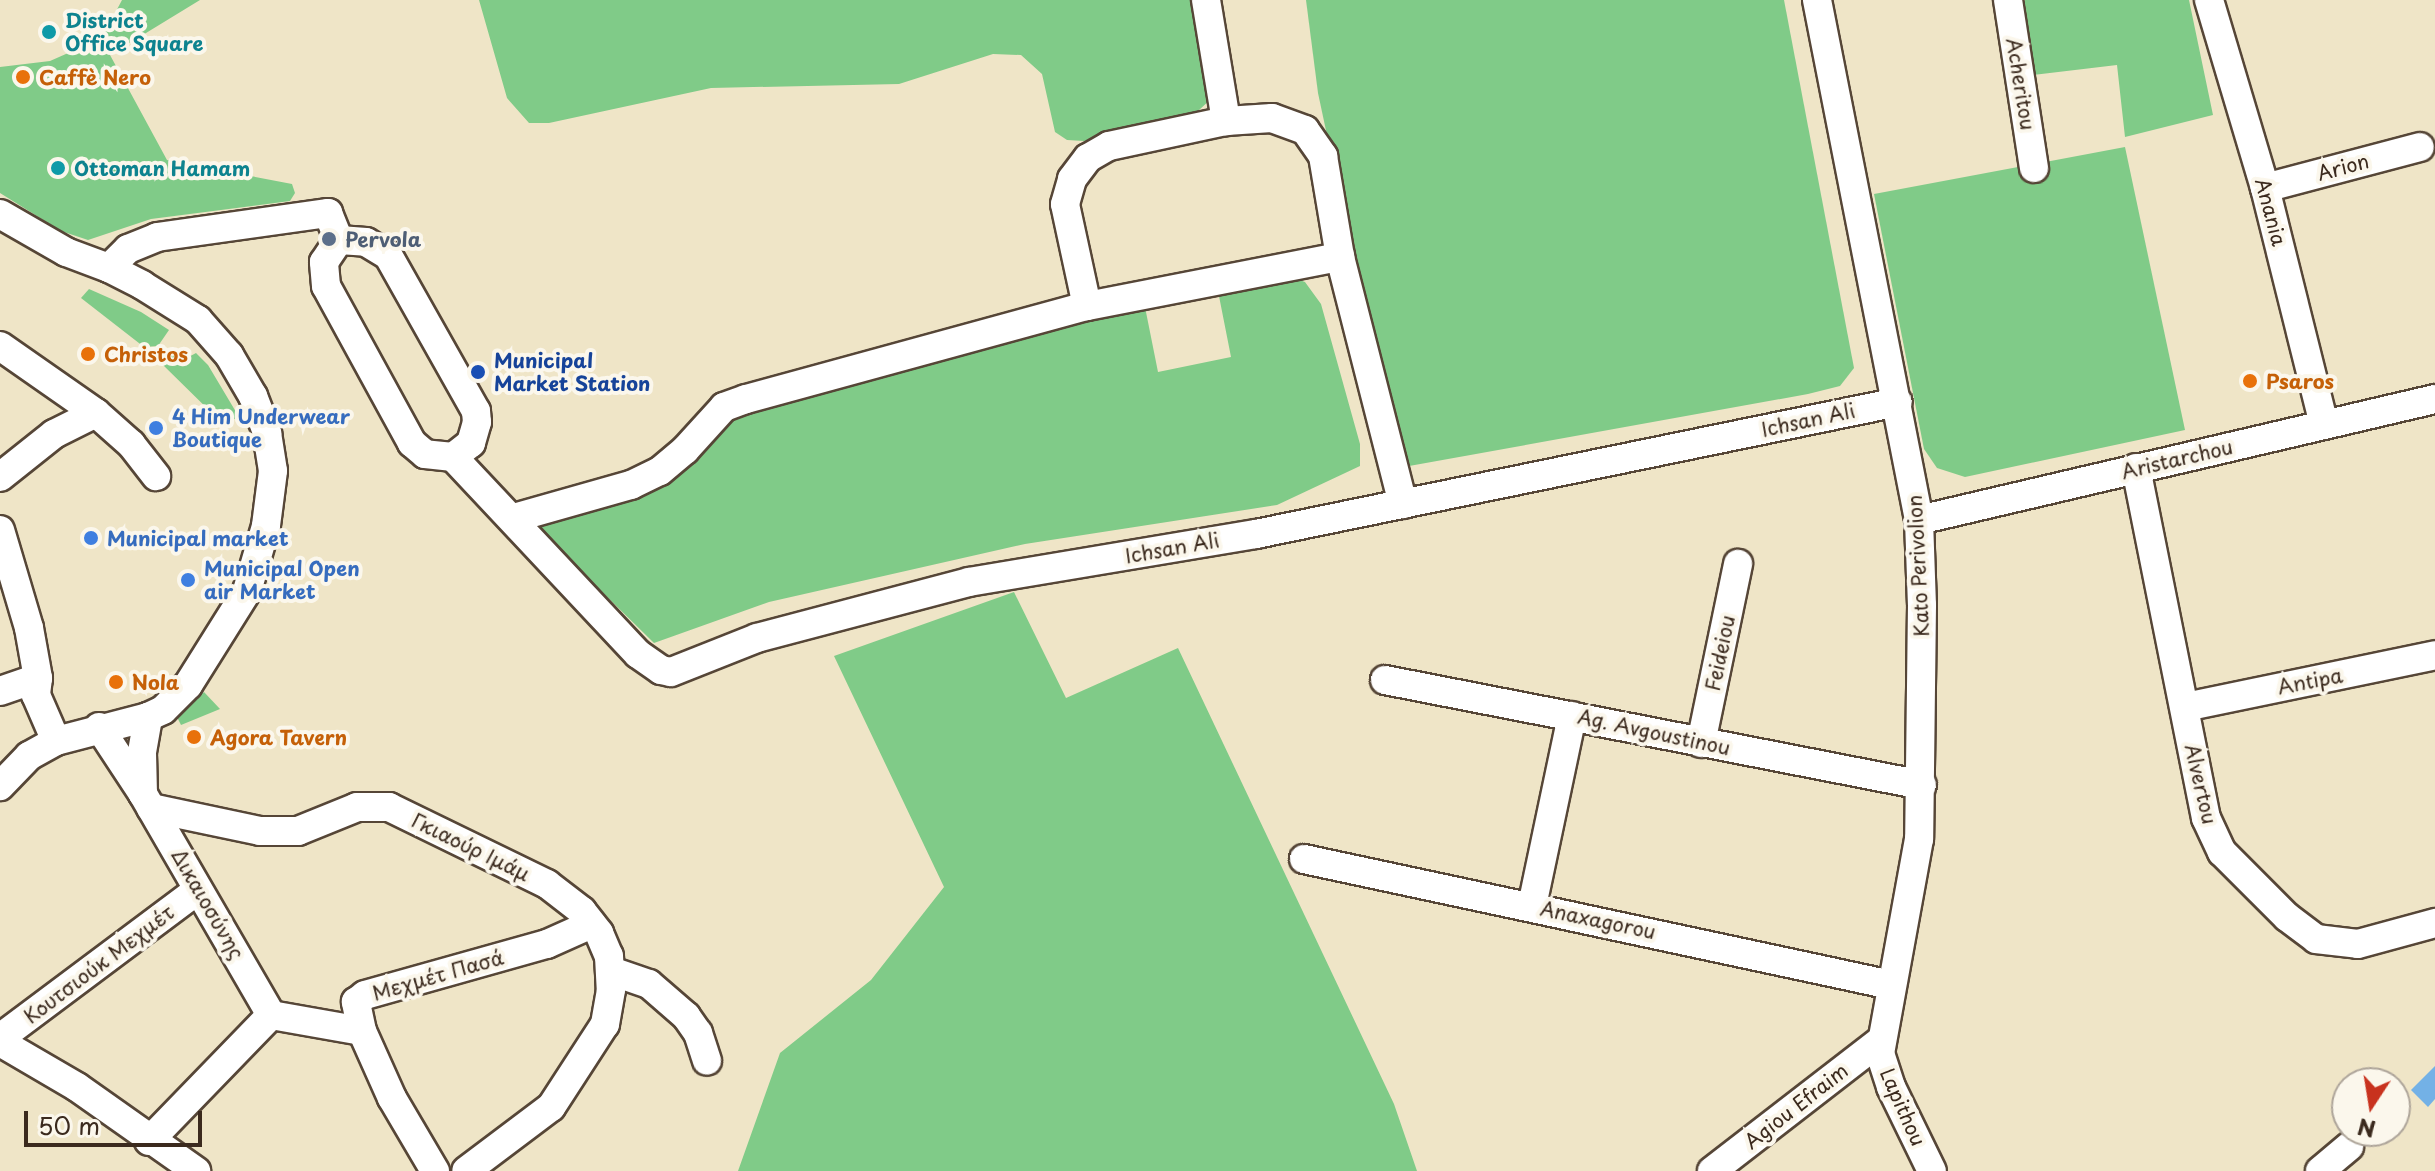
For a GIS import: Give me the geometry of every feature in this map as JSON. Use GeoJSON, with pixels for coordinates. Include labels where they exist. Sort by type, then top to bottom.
{"type":"FeatureCollection","features":[{"type":"Feature","properties":{"kind":"street"},"geometry":{"type":"LineString","coordinates":[[1206,0],[1226,121]]}},
{"type":"Feature","properties":{"kind":"street","name":"Kato Perivolion"},"geometry":{"type":"LineString","coordinates":[[1817,0],[1919,520],[1922,785],[1913,883],[1880,1041]]}},
{"type":"Feature","properties":{"kind":"street","name":"Acheritou"},"geometry":{"type":"LineString","coordinates":[[2008,0],[2034,168]]}},
{"type":"Feature","properties":{"kind":"street","name":"Anania"},"geometry":{"type":"LineString","coordinates":[[2209,0],[2265,188],[2324,425]]}},
{"type":"Feature","properties":{"kind":"street"},"geometry":{"type":"LineString","coordinates":[[1087,306],[1065,204],[1072,179],[1088,158],[1109,146],[1226,121],[1272,118],[1291,122],[1316,141],[1323,156],[1340,257],[1403,504]]}},
{"type":"Feature","properties":{"kind":"street","name":"Arion"},"geometry":{"type":"LineString","coordinates":[[2265,188],[2420,147]]}},
{"type":"Feature","properties":{"kind":"street"},"geometry":{"type":"LineString","coordinates":[[109,268],[128,249],[157,237],[328,213],[339,240]]}},
{"type":"Feature","properties":{"kind":"street"},"geometry":{"type":"LineString","coordinates":[[0,214],[66,252],[109,268],[185,310],[229,355],[262,417],[273,471],[266,526],[247,591],[188,685],[163,710],[148,717],[99,727],[56,741],[29,756],[0,786]]}},
{"type":"Feature","properties":{"kind":"street"},"geometry":{"type":"LineString","coordinates":[[339,240],[324,262],[326,286],[412,443],[425,454],[453,457],[514,518],[631,485],[660,471],[680,456],[724,407],[1087,306],[1340,257]]}},
{"type":"Feature","properties":{"kind":"street"},"geometry":{"type":"LineString","coordinates":[[339,240],[366,242],[388,255],[476,411],[477,422],[471,443],[453,457]]}},
{"type":"Feature","properties":{"kind":"street"},"geometry":{"type":"LineString","coordinates":[[0,346],[96,413],[131,444],[156,476]]}},
{"type":"Feature","properties":{"kind":"street","name":"Aristarchou"},"geometry":{"type":"LineString","coordinates":[[1919,520],[2435,399]]}},
{"type":"Feature","properties":{"kind":"street","name":"Ichsan Ali"},"geometry":{"type":"LineString","coordinates":[[514,518],[638,654],[661,670],[671,672],[757,638],[969,582],[1256,534],[1898,402]]}},
{"type":"Feature","properties":{"kind":"street"},"geometry":{"type":"LineString","coordinates":[[0,477],[54,434],[96,413]]}},
{"type":"Feature","properties":{"kind":"street","name":"Alvertou"},"geometry":{"type":"LineString","coordinates":[[2136,468],[2206,818],[2222,852],[2287,917],[2316,939],[2337,944],[2358,944],[2435,923]]}},
{"type":"Feature","properties":{"kind":"street"},"geometry":{"type":"LineString","coordinates":[[0,530],[25,614],[38,678],[36,695],[56,741]]}},
{"type":"Feature","properties":{"kind":"street","name":"Feideiou"},"geometry":{"type":"LineString","coordinates":[[1701,743],[1738,564]]}},
{"type":"Feature","properties":{"kind":"street","name":"Antipa"},"geometry":{"type":"LineString","coordinates":[[2185,707],[2435,655]]}},
{"type":"Feature","properties":{"kind":"street"},"geometry":{"type":"LineString","coordinates":[[0,691],[38,678]]}},
{"type":"Feature","properties":{"kind":"street","name":"Ag. Avgoustinou"},"geometry":{"type":"LineString","coordinates":[[1385,680],[1922,785]]}},
{"type":"Feature","properties":{"kind":"street"},"geometry":{"type":"LineString","coordinates":[[1532,906],[1572,716]]}},
{"type":"Feature","properties":{"kind":"street","name":"Δικαιοσύνης"},"geometry":{"type":"LineString","coordinates":[[147,801],[142,752],[148,717]]}},
{"type":"Feature","properties":{"kind":"street","name":"Δικαιοσύνης"},"geometry":{"type":"LineString","coordinates":[[99,727],[147,801],[271,1015]]}},
{"type":"Feature","properties":{"kind":"street","name":"Γκιαούρ Ιμάμ"},"geometry":{"type":"LineString","coordinates":[[147,801],[260,831],[298,831],[357,807],[389,807],[564,894],[592,924],[604,943],[611,971]]}},
{"type":"Feature","properties":{"kind":"street","name":"Anaxagorou"},"geometry":{"type":"LineString","coordinates":[[1304,859],[1891,985]]}},
{"type":"Feature","properties":{"kind":"street","name":"Κουτσιούκ Μεχμέτ"},"geometry":{"type":"LineString","coordinates":[[0,1040],[198,890]]}},
{"type":"Feature","properties":{"kind":"street","name":"Μεχμέτ Πασά"},"geometry":{"type":"LineString","coordinates":[[271,1015],[362,1031],[355,1008],[365,995],[547,944],[592,924]]}},
{"type":"Feature","properties":{"kind":"street"},"geometry":{"type":"LineString","coordinates":[[466,1171],[542,1115],[560,1096],[605,1024],[611,971],[649,984],[686,1016],[698,1033],[707,1061]]}},
{"type":"Feature","properties":{"kind":"street"},"geometry":{"type":"LineString","coordinates":[[162,1154],[271,1015]]}},
{"type":"Feature","properties":{"kind":"street"},"geometry":{"type":"LineString","coordinates":[[362,1031],[392,1098],[435,1171]]}},
{"type":"Feature","properties":{"kind":"street"},"geometry":{"type":"LineString","coordinates":[[0,1040],[77,1087],[162,1154],[196,1171]]}},
{"type":"Feature","properties":{"kind":"street","name":"Agiou Efraim"},"geometry":{"type":"LineString","coordinates":[[1712,1171],[1880,1041]]}},
{"type":"Feature","properties":{"kind":"street","name":"Lapithou"},"geometry":{"type":"LineString","coordinates":[[1880,1041],[1891,1087],[1932,1171]]}},
{"type":"Feature","properties":{"kind":"street"},"geometry":{"type":"LineString","coordinates":[[2320,1171],[2349,1147]]}},
{"type":"Feature","properties":{"kind":"green space"},"geometry":{"type":"Polygon","coordinates":[[[122,0],[200,0],[110,55],[167,160],[292,184],[295,193],[290,201],[151,219],[88,240],[61,231],[0,193],[0,67],[50,61],[84,46],[113,17],[122,0]]]}},
{"type":"Feature","properties":{"kind":"green space"},"geometry":{"type":"Polygon","coordinates":[[[479,0],[1194,0],[1212,98],[1198,111],[1084,141],[1067,140],[1055,132],[1042,74],[1021,55],[993,54],[899,84],[711,88],[549,123],[529,123],[507,98],[479,0]]]}},
{"type":"Feature","properties":{"kind":"green space"},"geometry":{"type":"Polygon","coordinates":[[[1306,0],[1784,0],[1854,368],[1840,386],[1808,394],[1398,468],[1318,93],[1306,0]]]}},
{"type":"Feature","properties":{"kind":"green space"},"geometry":{"type":"Polygon","coordinates":[[[2025,0],[2189,0],[2213,115],[2125,137],[2117,65],[2033,75],[2021,12],[2025,0]]]}},
{"type":"Feature","properties":{"kind":"green space"},"geometry":{"type":"Polygon","coordinates":[[[2125,147],[2185,430],[1965,477],[1937,468],[1924,449],[1874,194],[2125,147]]]}},
{"type":"Feature","properties":{"kind":"green space"},"geometry":{"type":"Polygon","coordinates":[[[1283,274],[1305,282],[1321,304],[1360,444],[1360,466],[1277,505],[1025,544],[769,602],[654,643],[536,527],[552,512],[590,502],[721,415],[1144,302],[1158,372],[1231,357],[1218,291],[1283,274]]]}},
{"type":"Feature","properties":{"kind":"green space"},"geometry":{"type":"Polygon","coordinates":[[[89,289],[141,312],[169,330],[158,346],[144,347],[81,298],[89,289]]]}},
{"type":"Feature","properties":{"kind":"green space"},"geometry":{"type":"Polygon","coordinates":[[[170,349],[185,359],[196,353],[208,365],[239,417],[223,424],[163,365],[170,349]]]}},
{"type":"Feature","properties":{"kind":"green space"},"geometry":{"type":"Polygon","coordinates":[[[1014,592],[1066,698],[1178,648],[1394,1104],[1417,1171],[738,1171],[780,1053],[871,980],[944,887],[834,656],[1014,592]]]}},
{"type":"Feature","properties":{"kind":"green space"},"geometry":{"type":"Polygon","coordinates":[[[204,692],[220,709],[181,725],[177,717],[204,692]]]}},
{"type":"Feature","properties":{"kind":"water"},"geometry":{"type":"Polygon","coordinates":[[[2435,1066],[2435,1099],[2428,1107],[2411,1090],[2435,1066]]]}},
{"type":"Feature","properties":{"kind":"place","name":"District Office Square"},"geometry":{"type":"Point","coordinates":[49,32]}},
{"type":"Feature","properties":{"kind":"place","name":"Caffè Nero"},"geometry":{"type":"Point","coordinates":[23,77]}},
{"type":"Feature","properties":{"kind":"place","name":"Ottoman Hamam"},"geometry":{"type":"Point","coordinates":[58,168]}},
{"type":"Feature","properties":{"kind":"place","name":"Pervola"},"geometry":{"type":"Point","coordinates":[329,239]}},
{"type":"Feature","properties":{"kind":"place","name":"Christos"},"geometry":{"type":"Point","coordinates":[88,354]}},
{"type":"Feature","properties":{"kind":"place","name":"Municipal Market Station"},"geometry":{"type":"Point","coordinates":[478,372]}},
{"type":"Feature","properties":{"kind":"place","name":"Psaros"},"geometry":{"type":"Point","coordinates":[2250,381]}},
{"type":"Feature","properties":{"kind":"place","name":"4 Him Underwear Boutique"},"geometry":{"type":"Point","coordinates":[156,428]}},
{"type":"Feature","properties":{"kind":"place","name":"Municipal market"},"geometry":{"type":"Point","coordinates":[91,538]}},
{"type":"Feature","properties":{"kind":"place","name":"Municipal Open air Market"},"geometry":{"type":"Point","coordinates":[188,580]}},
{"type":"Feature","properties":{"kind":"place","name":"Nola"},"geometry":{"type":"Point","coordinates":[116,682]}},
{"type":"Feature","properties":{"kind":"place","name":"Agora Tavern"},"geometry":{"type":"Point","coordinates":[194,737]}}]}
